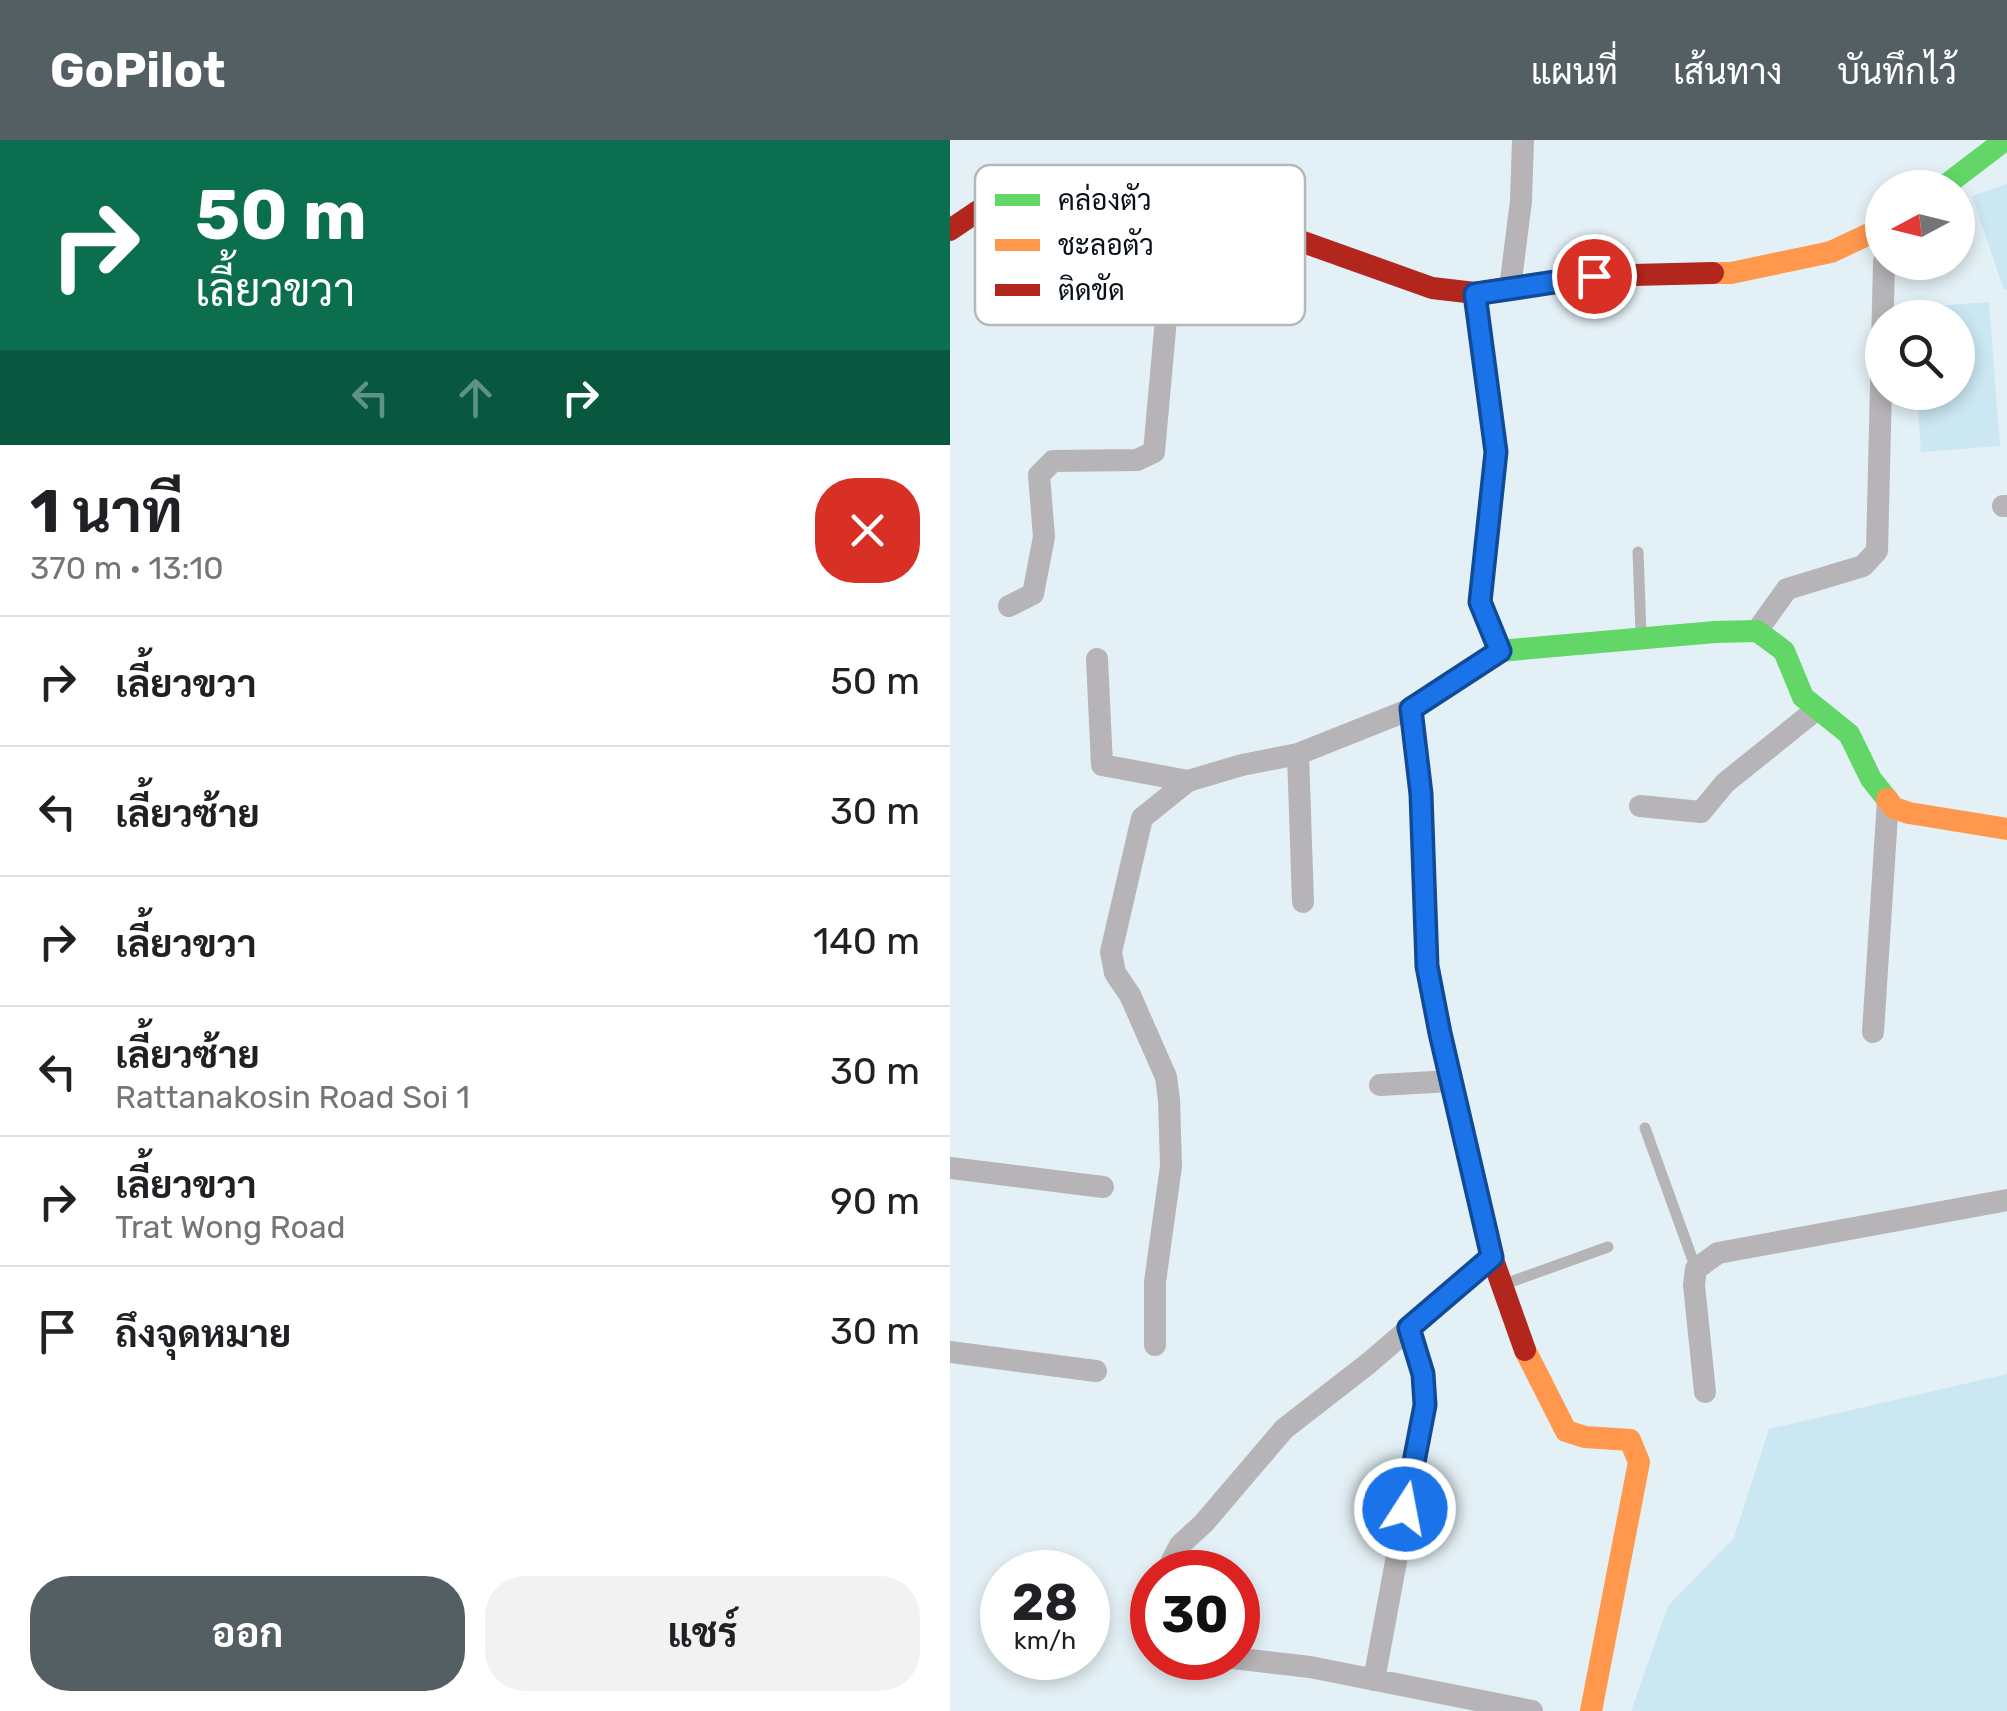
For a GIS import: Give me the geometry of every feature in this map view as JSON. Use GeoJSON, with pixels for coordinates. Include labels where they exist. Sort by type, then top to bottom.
{"type":"FeatureCollection","features":[{"type":"Feature","properties":{"kind":"street"},"geometry":{"type":"LineString","coordinates":[[1510,288],[1521,201],[1522,140]]}},
{"type":"Feature","properties":{"kind":"street"},"geometry":{"type":"LineString","coordinates":[[1968,170],[2004,140]]}},
{"type":"Feature","properties":{"kind":"street"},"geometry":{"type":"LineString","coordinates":[[950,230],[975,213]]}},
{"type":"Feature","properties":{"kind":"street"},"geometry":{"type":"LineString","coordinates":[[1305,243],[1432,288],[1475,294],[1594,276],[1732,274],[1831,252],[1865,236]]}},
{"type":"Feature","properties":{"kind":"street"},"geometry":{"type":"LineString","coordinates":[[1757,631],[1786,589],[1863,566],[1877,552],[1884,280]]}},
{"type":"Feature","properties":{"kind":"street"},"geometry":{"type":"LineString","coordinates":[[1475,294],[1496,452],[1480,602],[1500,651]]}},
{"type":"Feature","properties":{"kind":"street"},"geometry":{"type":"LineString","coordinates":[[1009,606],[1033,594],[1044,537],[1039,475],[1053,461],[1137,460],[1154,452],[1166,325]]}},
{"type":"Feature","properties":{"kind":"street"},"geometry":{"type":"LineString","coordinates":[[1156,1345],[1154,1282],[1171,1166],[1169,1100],[1166,1077],[1130,994],[1115,974],[1112,952],[1142,818],[1188,781],[1298,754],[1411,709],[1500,651],[1757,631],[1784,651],[1803,697],[1849,734],[1871,779],[1894,808],[2007,829]]}},
{"type":"Feature","properties":{"kind":"street"},"geometry":{"type":"LineString","coordinates":[[1097,659],[1102,765],[1188,781]]}},
{"type":"Feature","properties":{"kind":"street"},"geometry":{"type":"LineString","coordinates":[[1411,709],[1421,794],[1427,966],[1492,1257],[1527,1356],[1566,1432],[1630,1440],[1640,1462],[1590,1709]]}},
{"type":"Feature","properties":{"kind":"street"},"geometry":{"type":"LineString","coordinates":[[1640,806],[1702,812],[1725,783],[1817,709]]}},
{"type":"Feature","properties":{"kind":"street"},"geometry":{"type":"LineString","coordinates":[[1298,754],[1303,902]]}},
{"type":"Feature","properties":{"kind":"street"},"geometry":{"type":"LineString","coordinates":[[1873,1032],[1888,800]]}},
{"type":"Feature","properties":{"kind":"street"},"geometry":{"type":"LineString","coordinates":[[1380,1085],[1451,1081]]}},
{"type":"Feature","properties":{"kind":"street"},"geometry":{"type":"LineString","coordinates":[[950,1168],[1103,1188]]}},
{"type":"Feature","properties":{"kind":"street"},"geometry":{"type":"LineString","coordinates":[[1706,1392],[1694,1285],[1696,1268],[1718,1253],[2007,1200]]}},
{"type":"Feature","properties":{"kind":"street"},"geometry":{"type":"LineString","coordinates":[[1177,1550],[1284,1429],[1492,1257]]}},
{"type":"Feature","properties":{"kind":"street"},"geometry":{"type":"LineString","coordinates":[[1374,1680],[1425,1405],[1423,1374],[1409,1328]]}},
{"type":"Feature","properties":{"kind":"street"},"geometry":{"type":"LineString","coordinates":[[950,1352],[1096,1371]]}},
{"type":"Feature","properties":{"kind":"street"},"geometry":{"type":"LineString","coordinates":[[1260,1661],[1310,1667],[1532,1711]]}},
{"type":"Feature","properties":{"kind":"lane"},"geometry":{"type":"LineString","coordinates":[[1638,552],[1642,639]]}},
{"type":"Feature","properties":{"kind":"lane"},"geometry":{"type":"LineString","coordinates":[[1646,1128],[1696,1268]]}},
{"type":"Feature","properties":{"kind":"lane"},"geometry":{"type":"LineString","coordinates":[[1502,1284],[1608,1247]]}},
{"type":"Feature","properties":{"kind":"shaded area"},"geometry":{"type":"Polygon","coordinates":[[[2007,184],[2004,290],[1975,205],[1975,195],[2007,184]]]}},
{"type":"Feature","properties":{"kind":"shaded area"},"geometry":{"type":"Polygon","coordinates":[[[1989,302],[2000,446],[1921,452],[1918,410],[1975,410],[1975,303],[1989,302]]]}},
{"type":"Feature","properties":{"kind":"shaded area"},"geometry":{"type":"Polygon","coordinates":[[[2007,1374],[2007,1711],[1631,1711],[1668,1606],[1734,1538],[1769,1429],[2007,1374]]]}},
{"type":"Feature","properties":{"kind":"traffic: fast"},"geometry":{"type":"LineString","coordinates":[[1966,170],[2005,140]]}},
{"type":"Feature","properties":{"kind":"traffic: fast"},"geometry":{"type":"LineString","coordinates":[[1475,293],[1496,452],[1480,602],[1499,651],[1757,631],[1784,651],[1803,697],[1849,734],[1871,779],[1887,799]]}},
{"type":"Feature","properties":{"kind":"traffic: slow"},"geometry":{"type":"LineString","coordinates":[[1713,273],[1731,273],[1831,252],[1865,236]]}},
{"type":"Feature","properties":{"kind":"traffic: slow"},"geometry":{"type":"LineString","coordinates":[[1887,799],[1894,808],[1909,813],[2007,829]]}},
{"type":"Feature","properties":{"kind":"traffic: slow"},"geometry":{"type":"LineString","coordinates":[[1525,1350],[1566,1431],[1585,1437],[1630,1440],[1639,1462],[1591,1711]]}},
{"type":"Feature","properties":{"kind":"traffic: jam"},"geometry":{"type":"LineString","coordinates":[[950,230],[975,213]]}},
{"type":"Feature","properties":{"kind":"traffic: jam"},"geometry":{"type":"LineString","coordinates":[[1305,243],[1432,288],[1475,293],[1593,276],[1713,273]]}},
{"type":"Feature","properties":{"kind":"traffic: jam"},"geometry":{"type":"LineString","coordinates":[[1411,709],[1421,795],[1427,965],[1439,1033],[1492,1257],[1525,1350]]}},
{"type":"Feature","properties":{"kind":"route"},"geometry":{"type":"LineString","coordinates":[[1405,1509],[1425,1405],[1423,1374],[1409,1328],[1492,1257],[1427,966],[1421,794],[1411,709],[1500,651],[1480,602],[1496,452],[1475,294],[1594,276]]}}]}
